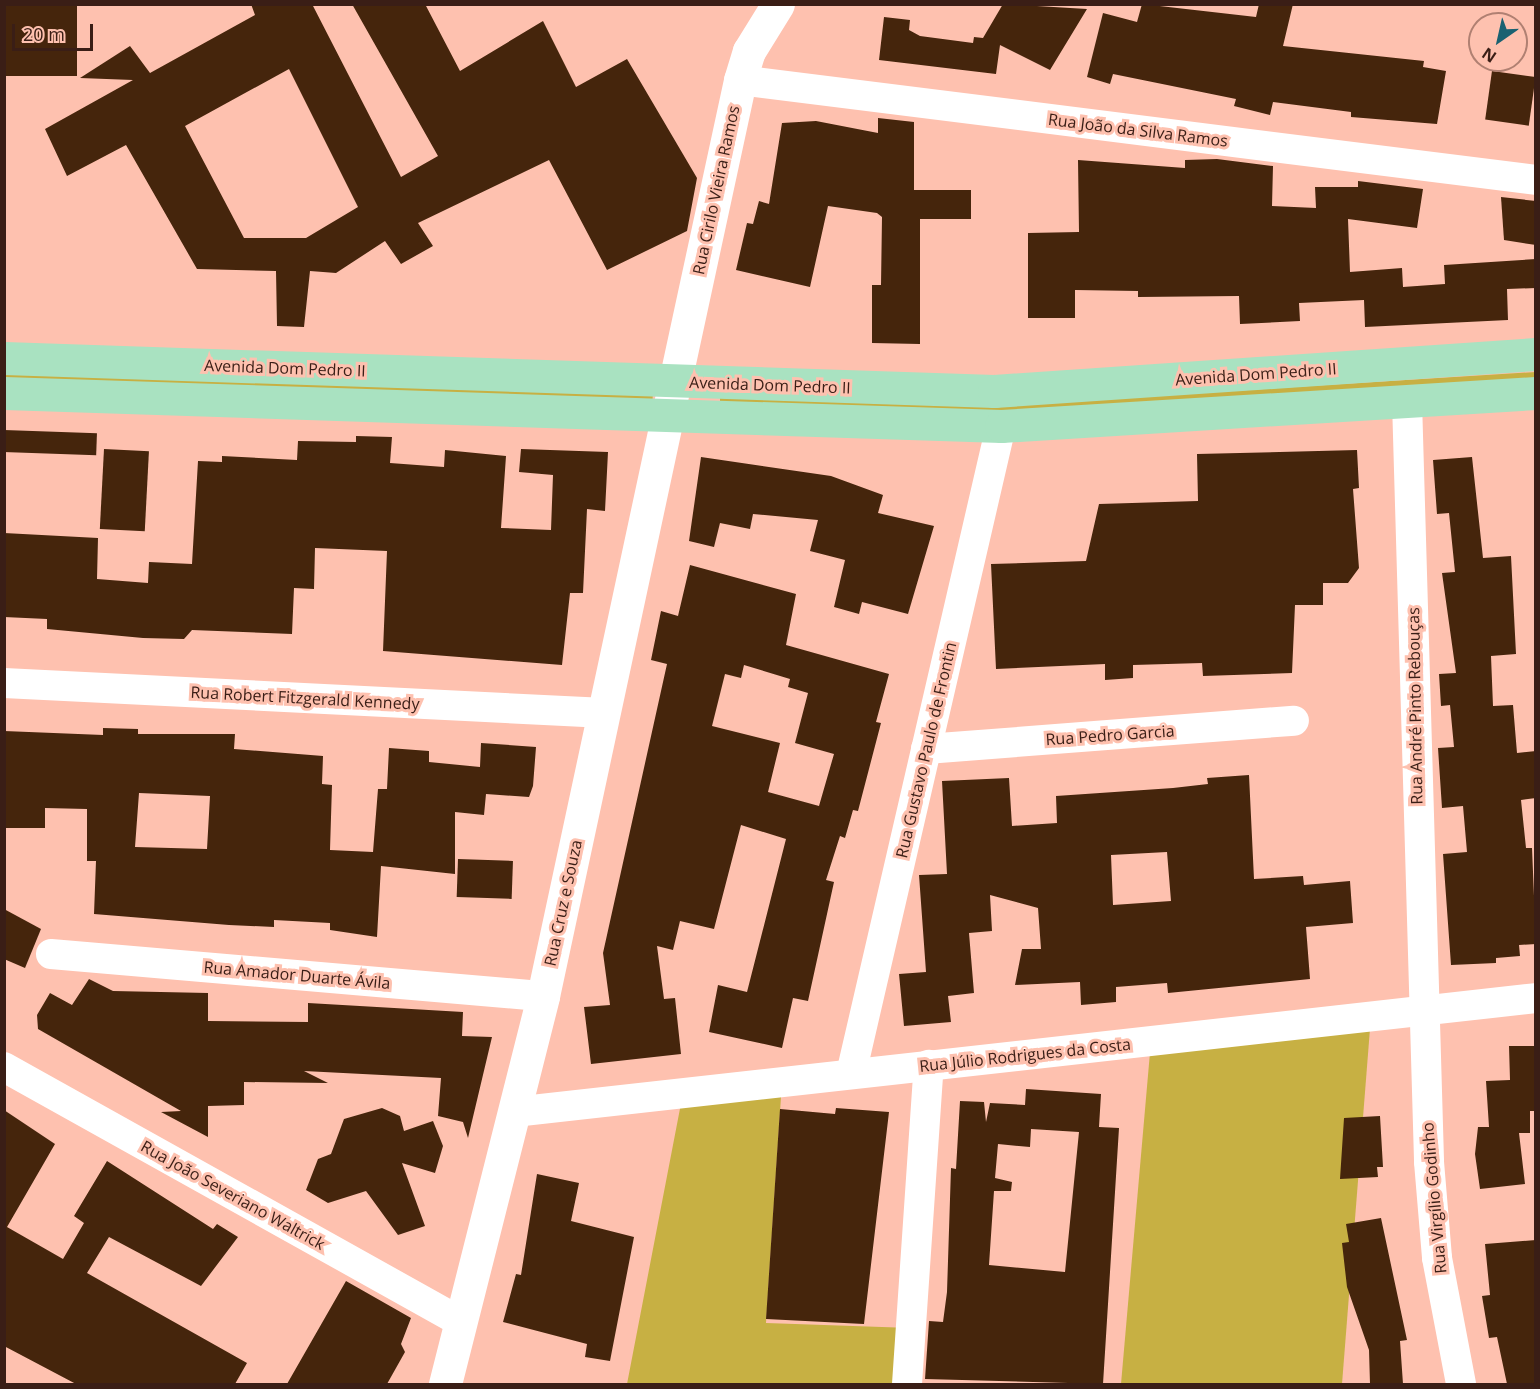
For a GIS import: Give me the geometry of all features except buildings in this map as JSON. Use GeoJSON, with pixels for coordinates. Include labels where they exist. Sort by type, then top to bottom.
{"type":"FeatureCollection","features":[{"type":"Feature","properties":{"kind":"main road","name":"Avenida Dom Pedro II"},"geometry":{"type":"LineString","coordinates":[[4,358],[675,382],[1025,390],[1536,354]]}},
{"type":"Feature","properties":{"kind":"main road"},"geometry":{"type":"LineString","coordinates":[[4,393],[667,418],[1001,426],[1536,393]]}},
{"type":"Feature","properties":{"kind":"street","name":"Rua Cirilo Vieira Ramos"},"geometry":{"type":"LineString","coordinates":[[667,418],[740,80],[749,51],[778,4]]}},
{"type":"Feature","properties":{"kind":"street","name":"Rua João da Silva Ramos"},"geometry":{"type":"LineString","coordinates":[[740,80],[1536,180]]}},
{"type":"Feature","properties":{"kind":"street","name":"Rua André Pinto Rebouças"},"geometry":{"type":"LineString","coordinates":[[1407,401],[1423,1010]]}},
{"type":"Feature","properties":{"kind":"street","name":"Rua Cruz e Souza"},"geometry":{"type":"LineString","coordinates":[[445,1384],[543,996],[667,418]]}},
{"type":"Feature","properties":{"kind":"street","name":"Rua Gustavo Paulo de Frontin"},"geometry":{"type":"LineString","coordinates":[[851,1074],[1001,426]]}},
{"type":"Feature","properties":{"kind":"street","name":"Rua Robert Fitzgerald Kennedy"},"geometry":{"type":"LineString","coordinates":[[4,683],[605,713]]}},
{"type":"Feature","properties":{"kind":"street","name":"Rua Pedro Garcia"},"geometry":{"type":"LineString","coordinates":[[926,749],[1294,721]]}},
{"type":"Feature","properties":{"kind":"street","name":"Rua Amador Duarte Ávila"},"geometry":{"type":"LineString","coordinates":[[51,954],[543,996]]}},
{"type":"Feature","properties":{"kind":"street","name":"Rua Júlio Rodrigues da Costa"},"geometry":{"type":"LineString","coordinates":[[514,1112],[1536,998]]}},
{"type":"Feature","properties":{"kind":"street","name":"Rua Virgílio Godinho"},"geometry":{"type":"LineString","coordinates":[[1423,1010],[1437,1258],[1461,1384]]}},
{"type":"Feature","properties":{"kind":"street"},"geometry":{"type":"LineString","coordinates":[[907,1384],[929,1065]]}},
{"type":"Feature","properties":{"kind":"street","name":"Rua João Severiano Waltrick"},"geometry":{"type":"LineString","coordinates":[[4,1067],[461,1322]]}},
{"type":"Feature","properties":{"kind":"shaded area"},"geometry":{"type":"Polygon","coordinates":[[[1536,372],[1535,380],[1065,415],[720,406],[720,394],[1151,396],[1536,372]]]}},
{"type":"Feature","properties":{"kind":"shaded area"},"geometry":{"type":"Polygon","coordinates":[[[5,374],[653,393],[652,406],[5,385],[5,374]]]}},
{"type":"Feature","properties":{"kind":"shaded area"},"geometry":{"type":"Polygon","coordinates":[[[1371,1016],[1342,1384],[1121,1384],[1151,1041],[1371,1016]]]}},
{"type":"Feature","properties":{"kind":"shaded area"},"geometry":{"type":"Polygon","coordinates":[[[782,1082],[766,1323],[911,1328],[907,1384],[627,1384],[683,1093],[782,1082]]]}}]}
